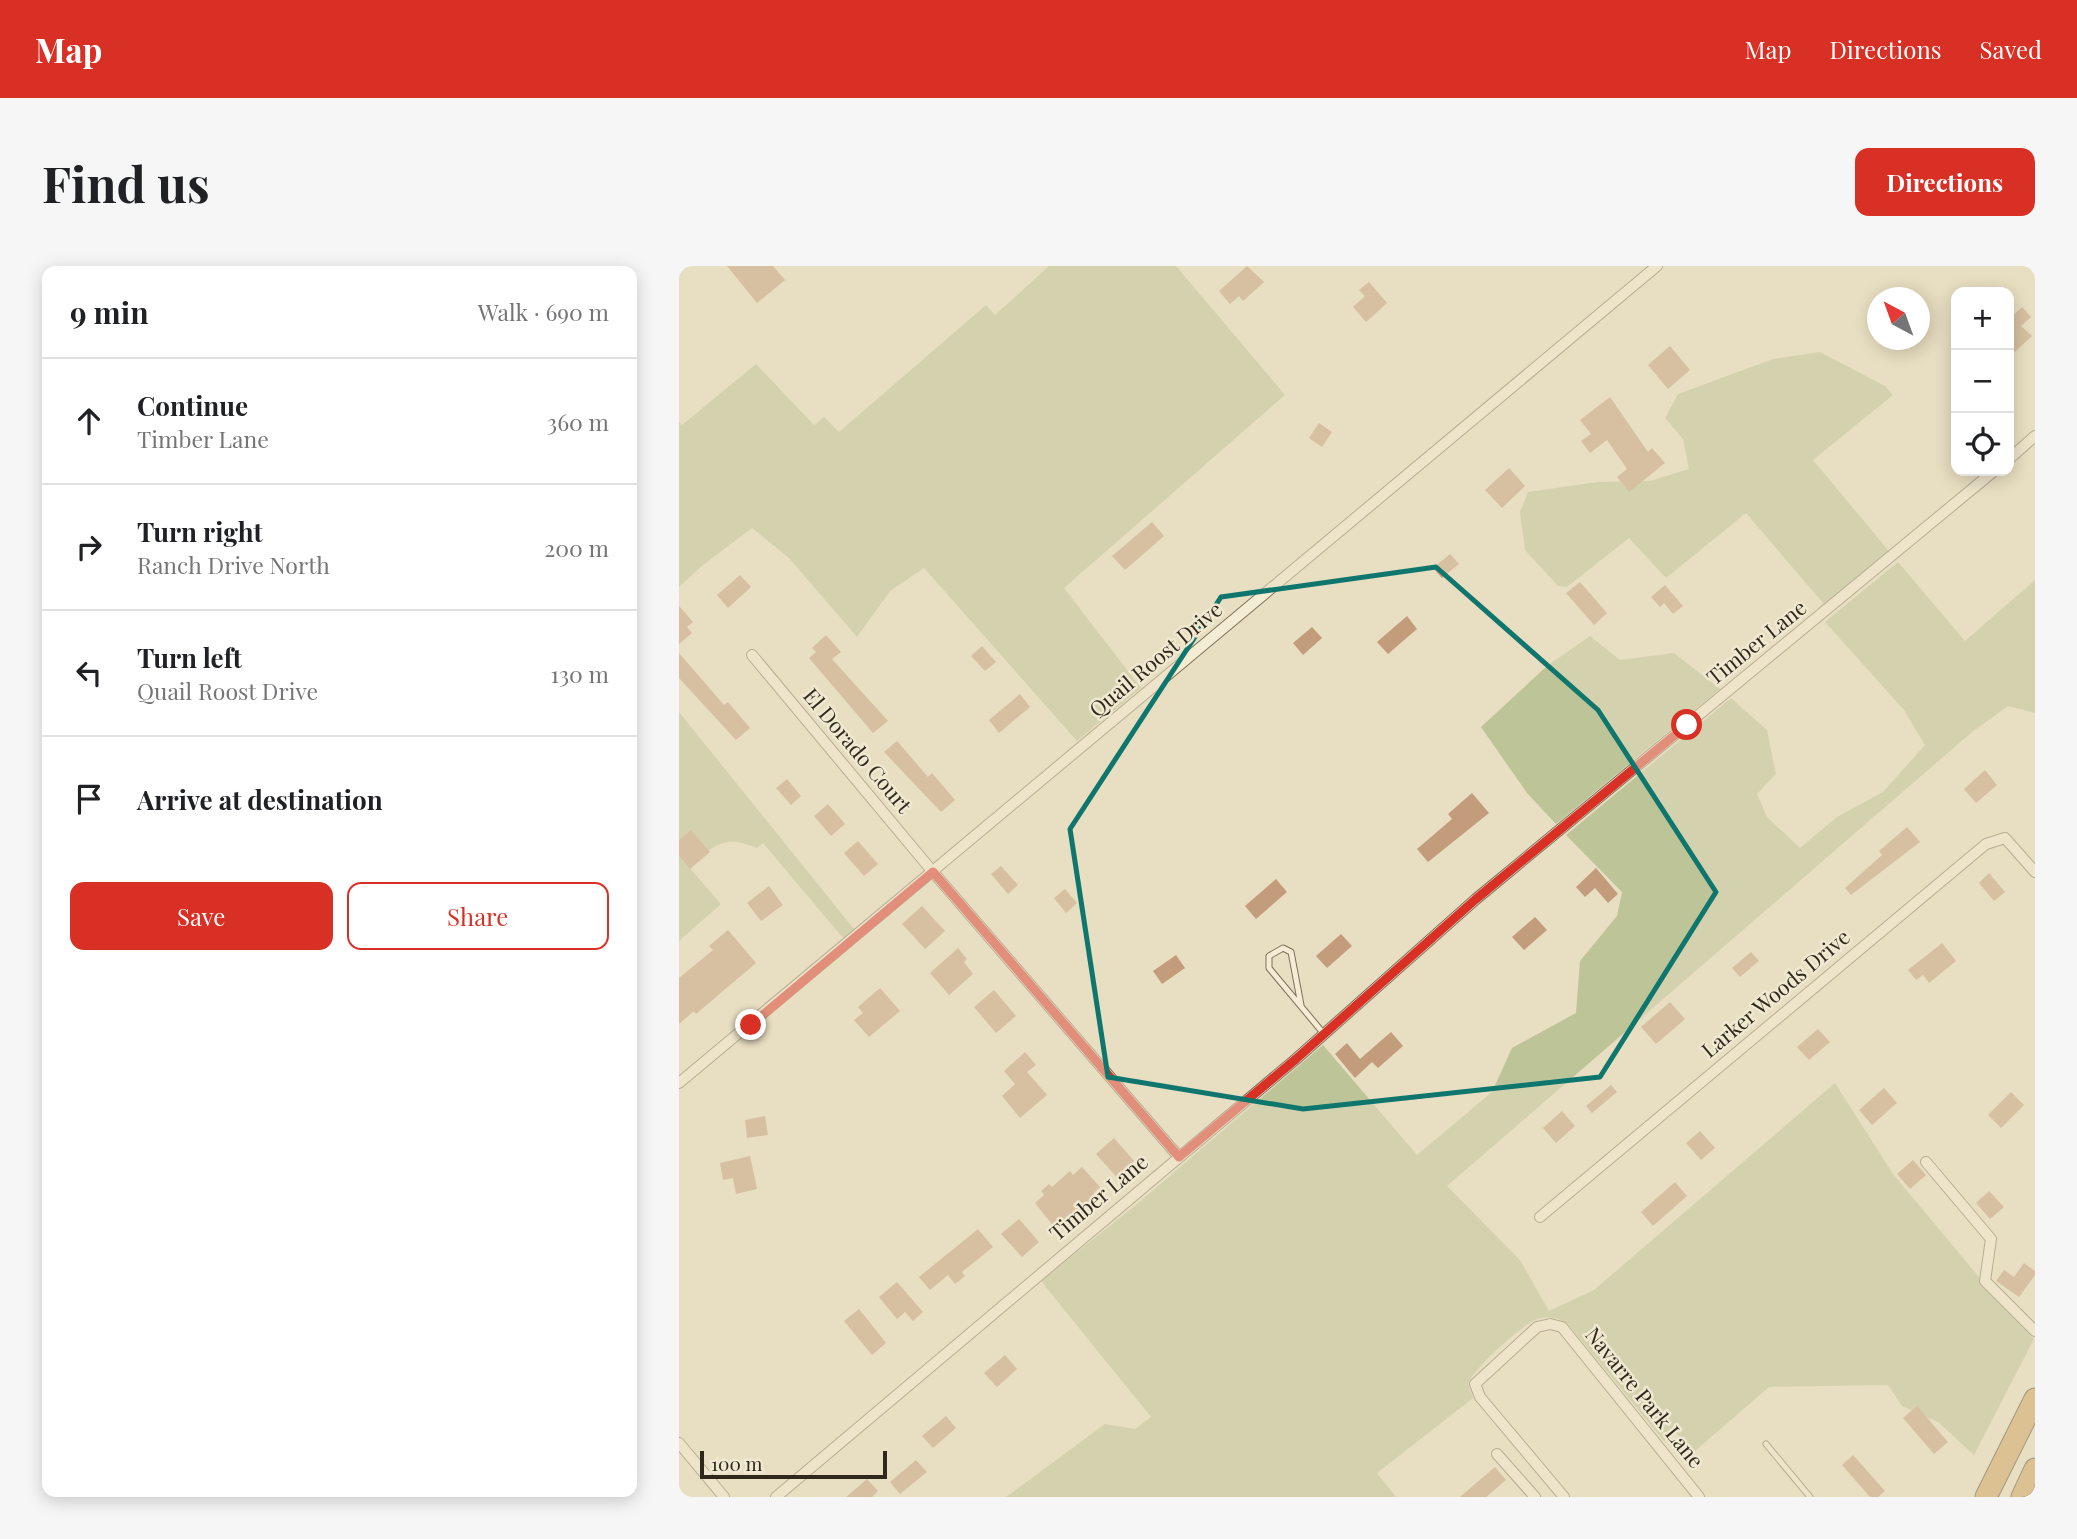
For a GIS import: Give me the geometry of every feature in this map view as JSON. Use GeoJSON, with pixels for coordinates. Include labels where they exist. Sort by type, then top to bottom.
{"type":"FeatureCollection","features":[{"type":"Feature","properties":{"kind":"highway"},"geometry":{"type":"LineString","coordinates":[[1986,1497],[2035,1399]]}},
{"type":"Feature","properties":{"kind":"highway"},"geometry":{"type":"LineString","coordinates":[[2022,1497],[2035,1469]]}},
{"type":"Feature","properties":{"kind":"street","name":"Quail Roost Drive"},"geometry":{"type":"LineString","coordinates":[[679,1083],[1657,266]]}},
{"type":"Feature","properties":{"kind":"street"},"geometry":{"type":"LineString","coordinates":[[2014,454],[2035,436]]}},
{"type":"Feature","properties":{"kind":"street","name":"Timber Lane"},"geometry":{"type":"LineString","coordinates":[[776,1497],[1324,1034],[1476,899],[1988,476]]}},
{"type":"Feature","properties":{"kind":"street","name":"El Dorado Court"},"geometry":{"type":"LineString","coordinates":[[752,655],[933,872],[1179,1157]]}},
{"type":"Feature","properties":{"kind":"street","name":"Larker Woods Drive"},"geometry":{"type":"LineString","coordinates":[[1540,1217],[1986,844],[2005,838],[2035,872]]}},
{"type":"Feature","properties":{"kind":"street"},"geometry":{"type":"LineString","coordinates":[[1926,1162],[1991,1239],[1985,1280],[2035,1331]]}},
{"type":"Feature","properties":{"kind":"street","name":"Navarre Park Lane"},"geometry":{"type":"LineString","coordinates":[[1564,1497],[1480,1397],[1475,1384],[1537,1327],[1549,1324],[1562,1326],[1699,1497]]}},
{"type":"Feature","properties":{"kind":"street"},"geometry":{"type":"LineString","coordinates":[[679,1443],[724,1497]]}},
{"type":"Feature","properties":{"kind":"street"},"geometry":{"type":"LineString","coordinates":[[1497,1454],[1535,1497]]}},
{"type":"Feature","properties":{"kind":"lane"},"geometry":{"type":"LineString","coordinates":[[1301,1005],[1291,952],[1283,948],[1276,949],[1269,956],[1269,968],[1324,1034]]}},
{"type":"Feature","properties":{"kind":"lane"},"geometry":{"type":"LineString","coordinates":[[1766,1444],[1810,1497]]}},
{"type":"Feature","properties":{"kind":"highlighted area"},"geometry":{"type":"Polygon","coordinates":[[[1436,567],[1598,710],[1716,892],[1600,1077],[1303,1109],[1108,1077],[1070,829],[1221,597],[1436,567]]]}},
{"type":"Feature","properties":{"kind":"green space"},"geometry":{"type":"Polygon","coordinates":[[[1049,266],[1176,266],[1285,395],[1064,588],[1141,688],[1077,741],[924,568],[890,591],[857,637],[789,558],[752,528],[679,587],[679,422],[682,425],[756,364],[814,425],[824,417],[839,432],[986,305],[995,315],[1049,266]]]}},
{"type":"Feature","properties":{"kind":"green space"},"geometry":{"type":"Polygon","coordinates":[[[1820,352],[1885,386],[1893,395],[1813,460],[1889,551],[1818,609],[1823,603],[1746,513],[1666,578],[1629,538],[1567,587],[1558,586],[1525,550],[1520,512],[1528,492],[1597,482],[1650,481],[1689,469],[1683,439],[1665,418],[1678,394],[1773,359],[1820,352]]]}},
{"type":"Feature","properties":{"kind":"green space"},"geometry":{"type":"Polygon","coordinates":[[[1898,562],[1965,641],[2035,580],[2035,713],[2008,706],[1972,732],[1447,1186],[1520,1260],[1549,1311],[1594,1290],[1835,1083],[1893,1174],[1979,1277],[1981,1285],[2034,1339],[1974,1455],[1938,1422],[1902,1406],[1888,1385],[1769,1387],[1695,1451],[1676,1433],[1664,1441],[1567,1323],[1547,1317],[1528,1324],[1478,1369],[1468,1384],[1473,1398],[1377,1473],[1396,1497],[1006,1497],[1105,1424],[1135,1429],[1151,1417],[1041,1281],[1137,1204],[1323,1045],[1417,1155],[1492,1092],[1512,1048],[1576,1013],[1580,961],[1617,916],[1622,892],[1566,835],[1731,698],[1767,730],[1776,774],[1757,794],[1767,817],[1800,848],[1837,817],[1883,792],[1925,745],[1904,710],[1825,622],[1898,562]]]}},
{"type":"Feature","properties":{"kind":"green space"},"geometry":{"type":"Polygon","coordinates":[[[1590,636],[1620,660],[1674,653],[1720,689],[1556,824],[1527,793],[1481,727],[1547,666],[1590,636]]]}},
{"type":"Feature","properties":{"kind":"green space"},"geometry":{"type":"Polygon","coordinates":[[[679,712],[854,929],[843,938],[763,843],[757,848],[728,842],[713,847],[688,866],[721,904],[679,941],[679,712]]]}},
{"type":"Feature","properties":{"kind":"building"},"geometry":{"type":"Polygon","coordinates":[[[727,266],[773,266],[785,280],[757,303],[727,266]]]}},
{"type":"Feature","properties":{"kind":"building"},"geometry":{"type":"Polygon","coordinates":[[[1247,266],[1264,282],[1243,301],[1239,296],[1230,304],[1219,291],[1247,266]]]}},
{"type":"Feature","properties":{"kind":"building"},"geometry":{"type":"Polygon","coordinates":[[[1369,282],[1387,303],[1366,322],[1353,307],[1365,296],[1359,290],[1369,282]]]}},
{"type":"Feature","properties":{"kind":"building"},"geometry":{"type":"Polygon","coordinates":[[[2022,307],[2031,317],[2021,326],[2032,336],[2015,352],[2014,351],[2014,314],[2022,307]]]}},
{"type":"Feature","properties":{"kind":"building"},"geometry":{"type":"Polygon","coordinates":[[[1670,346],[1690,370],[1668,389],[1648,365],[1670,346]]]}},
{"type":"Feature","properties":{"kind":"building"},"geometry":{"type":"Polygon","coordinates":[[[1610,397],[1648,452],[1652,448],[1665,463],[1629,492],[1617,477],[1627,469],[1607,440],[1590,453],[1581,441],[1591,434],[1580,420],[1610,397]]]}},
{"type":"Feature","properties":{"kind":"building"},"geometry":{"type":"Polygon","coordinates":[[[1319,423],[1332,432],[1322,447],[1309,438],[1319,423]]]}},
{"type":"Feature","properties":{"kind":"building"},"geometry":{"type":"Polygon","coordinates":[[[1509,468],[1525,486],[1502,508],[1485,490],[1509,468]]]}},
{"type":"Feature","properties":{"kind":"building"},"geometry":{"type":"Polygon","coordinates":[[[1152,522],[1164,536],[1125,570],[1112,556],[1152,522]]]}},
{"type":"Feature","properties":{"kind":"building"},"geometry":{"type":"Polygon","coordinates":[[[1450,554],[1459,564],[1442,578],[1433,568],[1450,554]]]}},
{"type":"Feature","properties":{"kind":"building"},"geometry":{"type":"Polygon","coordinates":[[[740,575],[751,587],[728,608],[717,595],[740,575]]]}},
{"type":"Feature","properties":{"kind":"building"},"geometry":{"type":"Polygon","coordinates":[[[1580,582],[1607,613],[1594,625],[1566,593],[1580,582]]]}},
{"type":"Feature","properties":{"kind":"building"},"geometry":{"type":"Polygon","coordinates":[[[1665,585],[1683,606],[1673,614],[1664,603],[1660,607],[1651,597],[1665,585]]]}},
{"type":"Feature","properties":{"kind":"building"},"geometry":{"type":"Polygon","coordinates":[[[679,606],[693,622],[687,627],[692,633],[679,644],[679,606]]]}},
{"type":"Feature","properties":{"kind":"building"},"geometry":{"type":"Polygon","coordinates":[[[1407,616],[1417,629],[1388,654],[1377,642],[1407,616]]]}},
{"type":"Feature","properties":{"kind":"building"},"geometry":{"type":"Polygon","coordinates":[[[1312,627],[1322,638],[1303,655],[1293,643],[1312,627]]]}},
{"type":"Feature","properties":{"kind":"building"},"geometry":{"type":"Polygon","coordinates":[[[826,635],[841,652],[832,659],[888,721],[873,733],[809,658],[816,652],[812,648],[826,635]]]}},
{"type":"Feature","properties":{"kind":"building"},"geometry":{"type":"Polygon","coordinates":[[[982,646],[996,662],[985,671],[971,656],[982,646]]]}},
{"type":"Feature","properties":{"kind":"building"},"geometry":{"type":"Polygon","coordinates":[[[679,653],[724,705],[728,702],[750,728],[736,740],[679,678],[679,653]]]}},
{"type":"Feature","properties":{"kind":"building"},"geometry":{"type":"Polygon","coordinates":[[[1020,694],[1030,707],[999,733],[989,720],[1020,694]]]}},
{"type":"Feature","properties":{"kind":"building"},"geometry":{"type":"Polygon","coordinates":[[[897,741],[928,777],[932,773],[955,800],[941,812],[884,752],[897,741]]]}},
{"type":"Feature","properties":{"kind":"building"},"geometry":{"type":"Polygon","coordinates":[[[1985,770],[1997,785],[1976,803],[1964,789],[1985,770]]]}},
{"type":"Feature","properties":{"kind":"building"},"geometry":{"type":"Polygon","coordinates":[[[787,779],[801,796],[791,805],[776,788],[787,779]]]}},
{"type":"Feature","properties":{"kind":"building"},"geometry":{"type":"Polygon","coordinates":[[[1472,793],[1489,813],[1428,862],[1417,849],[1452,819],[1448,814],[1472,793]]]}},
{"type":"Feature","properties":{"kind":"building"},"geometry":{"type":"Polygon","coordinates":[[[828,804],[845,824],[831,836],[814,816],[828,804]]]}},
{"type":"Feature","properties":{"kind":"building"},"geometry":{"type":"Polygon","coordinates":[[[1907,827],[1920,842],[1851,895],[1845,888],[1882,855],[1879,851],[1907,827]]]}},
{"type":"Feature","properties":{"kind":"building"},"geometry":{"type":"Polygon","coordinates":[[[691,830],[710,852],[690,869],[679,856],[679,840],[691,830]]]}},
{"type":"Feature","properties":{"kind":"building"},"geometry":{"type":"Polygon","coordinates":[[[858,841],[878,864],[864,876],[844,853],[858,841]]]}},
{"type":"Feature","properties":{"kind":"building"},"geometry":{"type":"Polygon","coordinates":[[[1001,866],[1018,885],[1008,894],[991,874],[1001,866]]]}},
{"type":"Feature","properties":{"kind":"building"},"geometry":{"type":"Polygon","coordinates":[[[1596,868],[1618,894],[1608,903],[1595,888],[1585,897],[1576,887],[1596,868]]]}},
{"type":"Feature","properties":{"kind":"building"},"geometry":{"type":"Polygon","coordinates":[[[1989,873],[2005,892],[1994,901],[1979,883],[1989,873]]]}},
{"type":"Feature","properties":{"kind":"building"},"geometry":{"type":"Polygon","coordinates":[[[1276,879],[1287,892],[1256,919],[1245,906],[1276,879]]]}},
{"type":"Feature","properties":{"kind":"building"},"geometry":{"type":"Polygon","coordinates":[[[769,886],[783,905],[761,921],[747,903],[769,886]]]}},
{"type":"Feature","properties":{"kind":"building"},"geometry":{"type":"Polygon","coordinates":[[[1065,889],[1077,903],[1066,913],[1054,898],[1065,889]]]}},
{"type":"Feature","properties":{"kind":"building"},"geometry":{"type":"Polygon","coordinates":[[[922,906],[945,931],[925,949],[902,924],[922,906]]]}},
{"type":"Feature","properties":{"kind":"building"},"geometry":{"type":"Polygon","coordinates":[[[1535,917],[1547,930],[1524,950],[1512,937],[1535,917]]]}},
{"type":"Feature","properties":{"kind":"building"},"geometry":{"type":"Polygon","coordinates":[[[728,930],[756,963],[696,1014],[694,1011],[679,1024],[679,978],[713,950],[709,946],[728,930]]]}},
{"type":"Feature","properties":{"kind":"building"},"geometry":{"type":"Polygon","coordinates":[[[1341,934],[1352,946],[1327,968],[1316,956],[1341,934]]]}},
{"type":"Feature","properties":{"kind":"building"},"geometry":{"type":"Polygon","coordinates":[[[1942,943],[1956,961],[1929,983],[1923,975],[1916,980],[1908,970],[1942,943]]]}},
{"type":"Feature","properties":{"kind":"building"},"geometry":{"type":"Polygon","coordinates":[[[958,948],[967,959],[964,962],[973,974],[949,995],[930,973],[958,948]]]}},
{"type":"Feature","properties":{"kind":"building"},"geometry":{"type":"Polygon","coordinates":[[[1751,952],[1759,961],[1740,977],[1732,968],[1751,952]]]}},
{"type":"Feature","properties":{"kind":"building"},"geometry":{"type":"Polygon","coordinates":[[[1176,955],[1185,968],[1162,984],[1153,971],[1176,955]]]}},
{"type":"Feature","properties":{"kind":"building"},"geometry":{"type":"Polygon","coordinates":[[[880,988],[900,1011],[869,1037],[854,1020],[863,1013],[858,1007],[880,988]]]}},
{"type":"Feature","properties":{"kind":"building"},"geometry":{"type":"Polygon","coordinates":[[[994,990],[1016,1016],[996,1033],[974,1007],[994,990]]]}},
{"type":"Feature","properties":{"kind":"building"},"geometry":{"type":"Polygon","coordinates":[[[1670,1002],[1685,1019],[1656,1044],[1641,1027],[1670,1002]]]}},
{"type":"Feature","properties":{"kind":"building"},"geometry":{"type":"Polygon","coordinates":[[[1818,1029],[1830,1042],[1809,1060],[1797,1047],[1818,1029]]]}},
{"type":"Feature","properties":{"kind":"building"},"geometry":{"type":"Polygon","coordinates":[[[1391,1032],[1403,1046],[1378,1068],[1372,1062],[1355,1078],[1335,1054],[1347,1043],[1360,1059],[1391,1032]]]}},
{"type":"Feature","properties":{"kind":"building"},"geometry":{"type":"Polygon","coordinates":[[[1025,1052],[1036,1065],[1027,1072],[1047,1095],[1020,1118],[1002,1096],[1015,1084],[1004,1071],[1025,1052]]]}},
{"type":"Feature","properties":{"kind":"building"},"geometry":{"type":"Polygon","coordinates":[[[1611,1085],[1617,1092],[1592,1113],[1586,1106],[1611,1085]]]}},
{"type":"Feature","properties":{"kind":"building"},"geometry":{"type":"Polygon","coordinates":[[[1884,1088],[1897,1103],[1872,1125],[1859,1110],[1884,1088]]]}},
{"type":"Feature","properties":{"kind":"building"},"geometry":{"type":"Polygon","coordinates":[[[2011,1092],[2024,1105],[2001,1128],[1988,1115],[2011,1092]]]}},
{"type":"Feature","properties":{"kind":"building"},"geometry":{"type":"Polygon","coordinates":[[[1562,1111],[1575,1126],[1556,1143],[1543,1128],[1562,1111]]]}},
{"type":"Feature","properties":{"kind":"building"},"geometry":{"type":"Polygon","coordinates":[[[765,1116],[768,1135],[747,1138],[745,1120],[765,1116]]]}},
{"type":"Feature","properties":{"kind":"building"},"geometry":{"type":"Polygon","coordinates":[[[1700,1131],[1715,1148],[1701,1160],[1686,1143],[1700,1131]]]}},
{"type":"Feature","properties":{"kind":"building"},"geometry":{"type":"Polygon","coordinates":[[[1114,1138],[1134,1161],[1127,1167],[1132,1172],[1121,1182],[1096,1154],[1114,1138]]]}},
{"type":"Feature","properties":{"kind":"building"},"geometry":{"type":"Polygon","coordinates":[[[750,1156],[757,1189],[736,1194],[733,1178],[723,1180],[720,1163],[750,1156]]]}},
{"type":"Feature","properties":{"kind":"building"},"geometry":{"type":"Polygon","coordinates":[[[1913,1160],[1926,1175],[1910,1189],[1897,1174],[1913,1160]]]}},
{"type":"Feature","properties":{"kind":"building"},"geometry":{"type":"Polygon","coordinates":[[[1082,1167],[1100,1187],[1093,1194],[1097,1199],[1087,1208],[1084,1204],[1055,1228],[1035,1203],[1044,1195],[1041,1191],[1049,1184],[1052,1187],[1070,1171],[1073,1175],[1082,1167]]]}},
{"type":"Feature","properties":{"kind":"building"},"geometry":{"type":"Polygon","coordinates":[[[1675,1182],[1687,1196],[1653,1226],[1641,1212],[1675,1182]]]}},
{"type":"Feature","properties":{"kind":"building"},"geometry":{"type":"Polygon","coordinates":[[[1989,1191],[2004,1207],[1990,1219],[1976,1203],[1989,1191]]]}},
{"type":"Feature","properties":{"kind":"building"},"geometry":{"type":"Polygon","coordinates":[[[1019,1219],[1039,1242],[1022,1257],[1001,1234],[1019,1219]]]}},
{"type":"Feature","properties":{"kind":"building"},"geometry":{"type":"Polygon","coordinates":[[[978,1229],[993,1247],[962,1272],[965,1276],[955,1284],[948,1275],[930,1290],[919,1277],[978,1229]]]}},
{"type":"Feature","properties":{"kind":"building"},"geometry":{"type":"Polygon","coordinates":[[[2024,1263],[2035,1271],[2035,1275],[2019,1297],[1996,1281],[2004,1270],[2014,1277],[2024,1263]]]}},
{"type":"Feature","properties":{"kind":"building"},"geometry":{"type":"Polygon","coordinates":[[[897,1282],[923,1312],[913,1321],[905,1312],[897,1319],[879,1297],[897,1282]]]}},
{"type":"Feature","properties":{"kind":"building"},"geometry":{"type":"Polygon","coordinates":[[[859,1309],[886,1343],[872,1355],[844,1321],[859,1309]]]}},
{"type":"Feature","properties":{"kind":"building"},"geometry":{"type":"Polygon","coordinates":[[[1005,1355],[1017,1369],[997,1387],[984,1373],[1005,1355]]]}},
{"type":"Feature","properties":{"kind":"building"},"geometry":{"type":"Polygon","coordinates":[[[1917,1406],[1948,1442],[1934,1454],[1903,1418],[1917,1406]]]}},
{"type":"Feature","properties":{"kind":"building"},"geometry":{"type":"Polygon","coordinates":[[[946,1416],[956,1428],[933,1448],[922,1436],[946,1416]]]}},
{"type":"Feature","properties":{"kind":"building"},"geometry":{"type":"Polygon","coordinates":[[[1853,1455],[1885,1491],[1878,1497],[1870,1497],[1842,1465],[1853,1455]]]}},
{"type":"Feature","properties":{"kind":"building"},"geometry":{"type":"Polygon","coordinates":[[[916,1460],[927,1472],[900,1494],[890,1482],[916,1460]]]}},
{"type":"Feature","properties":{"kind":"building"},"geometry":{"type":"Polygon","coordinates":[[[1495,1467],[1506,1480],[1486,1497],[1460,1497],[1495,1467]]]}},
{"type":"Feature","properties":{"kind":"building"},"geometry":{"type":"Polygon","coordinates":[[[867,1479],[878,1491],[872,1497],[846,1497],[867,1479]]]}},
{"type":"Feature","properties":{"kind":"route"},"geometry":{"type":"LineString","coordinates":[[751,1025],[933,872],[1179,1157],[1296,1059],[1476,899],[1687,725]]}}]}
